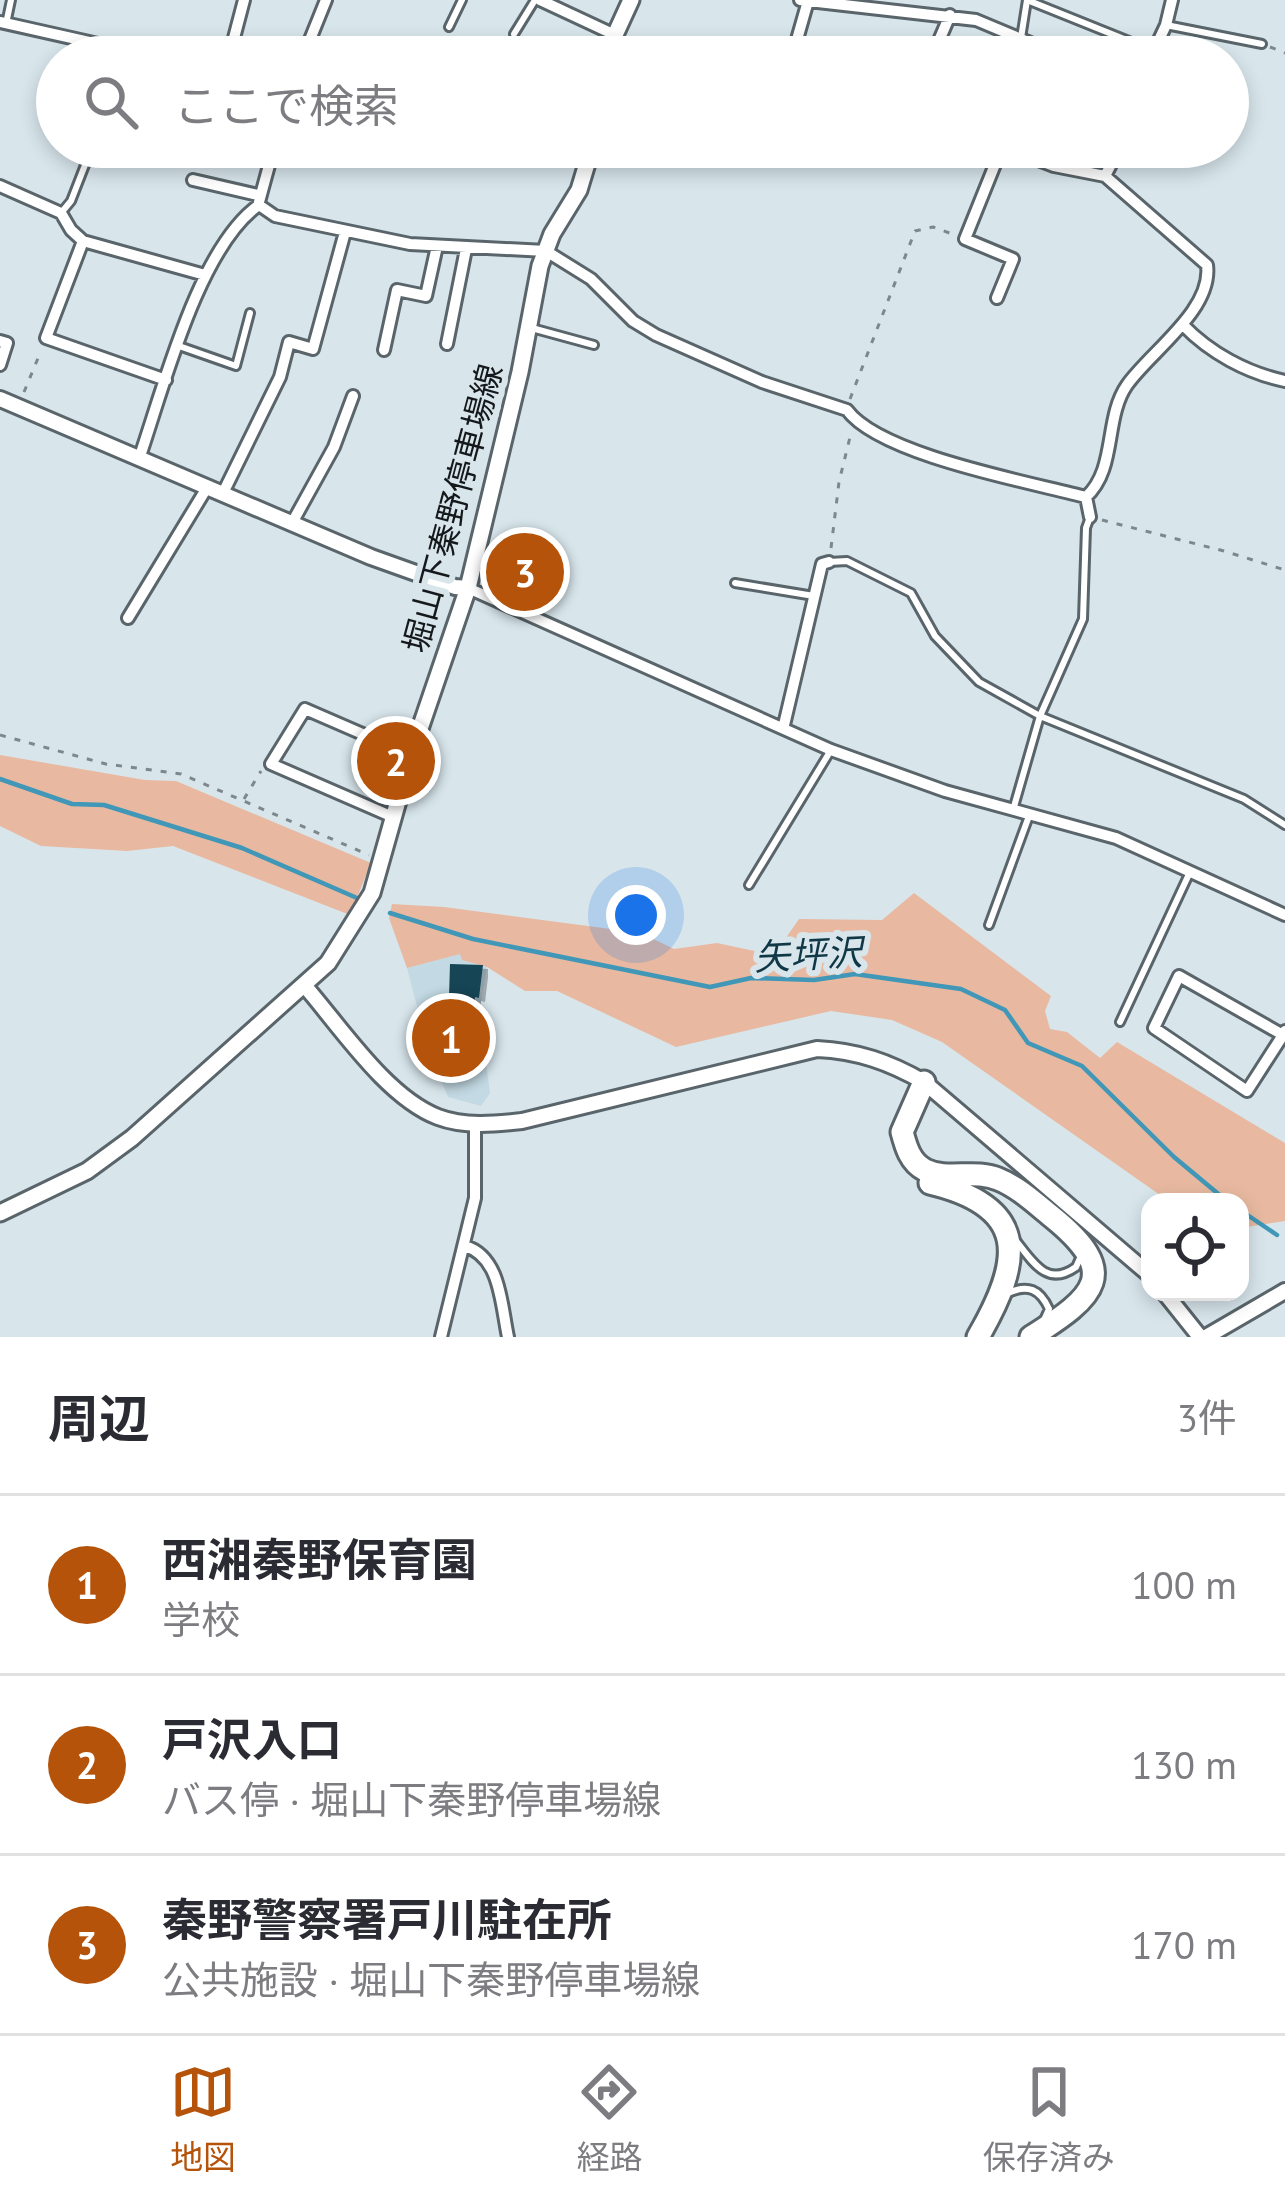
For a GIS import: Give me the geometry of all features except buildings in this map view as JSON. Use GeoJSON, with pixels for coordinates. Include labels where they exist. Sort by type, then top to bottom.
{"type":"FeatureCollection","features":[{"type":"Feature","properties":{"kind":"highway"},"geometry":{"type":"LineString","coordinates":[[925,1082],[893,1120],[891,1140],[898,1160],[923,1181],[977,1199],[1002,1223],[1011,1258],[1000,1298],[978,1337]]}},
{"type":"Feature","properties":{"kind":"highway"},"geometry":{"type":"LineString","coordinates":[[925,1082],[902,1132],[915,1163],[928,1172],[998,1178],[1087,1248],[1093,1281],[1084,1298],[1035,1334]]}},
{"type":"Feature","properties":{"kind":"main road"},"geometry":{"type":"LineString","coordinates":[[615,35],[631,0]]}},
{"type":"Feature","properties":{"kind":"main road","name":"堀山下秦野停車場線"},"geometry":{"type":"LineString","coordinates":[[0,1213],[87,1171],[132,1138],[328,963],[372,893],[411,754],[468,588],[546,251],[586,168]]}},
{"type":"Feature","properties":{"kind":"street"},"geometry":{"type":"LineString","coordinates":[[231,36],[233,14],[244,0]]}},
{"type":"Feature","properties":{"kind":"street"},"geometry":{"type":"LineString","coordinates":[[311,36],[326,0]]}},
{"type":"Feature","properties":{"kind":"street"},"geometry":{"type":"LineString","coordinates":[[537,0],[615,35]]}},
{"type":"Feature","properties":{"kind":"street"},"geometry":{"type":"LineString","coordinates":[[1161,36],[1172,0]]}},
{"type":"Feature","properties":{"kind":"street"},"geometry":{"type":"LineString","coordinates":[[796,36],[804,1],[950,15],[1015,36]]}},
{"type":"Feature","properties":{"kind":"street"},"geometry":{"type":"LineString","coordinates":[[941,36],[950,15]]}},
{"type":"Feature","properties":{"kind":"street"},"geometry":{"type":"LineString","coordinates":[[3,23],[54,36]]}},
{"type":"Feature","properties":{"kind":"street"},"geometry":{"type":"LineString","coordinates":[[140,456],[205,275],[259,200],[268,168]]}},
{"type":"Feature","properties":{"kind":"street"},"geometry":{"type":"LineString","coordinates":[[994,168],[965,238],[1013,259],[997,298]]}},
{"type":"Feature","properties":{"kind":"street"},"geometry":{"type":"LineString","coordinates":[[1064,168],[1105,176],[1207,265],[1209,276],[1183,325],[1115,406],[1101,473],[1086,497],[1090,517]]}},
{"type":"Feature","properties":{"kind":"street"},"geometry":{"type":"LineString","coordinates":[[1105,176],[1109,168]]}},
{"type":"Feature","properties":{"kind":"street"},"geometry":{"type":"LineString","coordinates":[[193,180],[259,200],[274,216],[345,232],[466,249],[546,251],[591,279],[633,321],[656,335],[850,415],[916,452],[1086,497]]}},
{"type":"Feature","properties":{"kind":"street"},"geometry":{"type":"LineString","coordinates":[[0,186],[61,213],[83,241],[205,275]]}},
{"type":"Feature","properties":{"kind":"street"},"geometry":{"type":"LineString","coordinates":[[128,618],[216,489],[280,377],[289,342],[313,349],[345,232]]}},
{"type":"Feature","properties":{"kind":"street"},"geometry":{"type":"LineString","coordinates":[[46,338],[83,241]]}},
{"type":"Feature","properties":{"kind":"street"},"geometry":{"type":"LineString","coordinates":[[384,350],[397,290],[426,296],[437,246]]}},
{"type":"Feature","properties":{"kind":"street"},"geometry":{"type":"LineString","coordinates":[[447,344],[466,249]]}},
{"type":"Feature","properties":{"kind":"street"},"geometry":{"type":"LineString","coordinates":[[1183,325],[1225,357],[1261,376],[1285,381]]}},
{"type":"Feature","properties":{"kind":"street"},"geometry":{"type":"LineString","coordinates":[[32,334],[166,380]]}},
{"type":"Feature","properties":{"kind":"street"},"geometry":{"type":"LineString","coordinates":[[0,340],[7,344],[0,365]]}},
{"type":"Feature","properties":{"kind":"street"},"geometry":{"type":"LineString","coordinates":[[292,523],[334,447],[353,396]]}},
{"type":"Feature","properties":{"kind":"street"},"geometry":{"type":"LineString","coordinates":[[0,399],[392,564],[468,588],[784,725],[831,750],[926,785],[1116,838],[1285,915]]}},
{"type":"Feature","properties":{"kind":"street"},"geometry":{"type":"LineString","coordinates":[[784,725],[822,564],[829,562]]}},
{"type":"Feature","properties":{"kind":"street"},"geometry":{"type":"LineString","coordinates":[[393,817],[271,764],[305,709],[411,754]]}},
{"type":"Feature","properties":{"kind":"street"},"geometry":{"type":"LineString","coordinates":[[1179,976],[1284,1033],[1247,1091],[1154,1028],[1179,976]]}},
{"type":"Feature","properties":{"kind":"street"},"geometry":{"type":"LineString","coordinates":[[304,985],[394,1088],[440,1118],[475,1124],[522,1121],[817,1049],[886,1061],[925,1082],[1141,1267]]}},
{"type":"Feature","properties":{"kind":"street"},"geometry":{"type":"LineString","coordinates":[[441,1337],[475,1198],[475,1124]]}},
{"type":"Feature","properties":{"kind":"street"},"geometry":{"type":"LineString","coordinates":[[465,1246],[477,1250],[491,1265],[508,1337]]}},
{"type":"Feature","properties":{"kind":"street"},"geometry":{"type":"LineString","coordinates":[[1172,1301],[1203,1337],[1285,1291]]}},
{"type":"Feature","properties":{"kind":"lane"},"geometry":{"type":"LineString","coordinates":[[3,23],[11,0]]}},
{"type":"Feature","properties":{"kind":"lane"},"geometry":{"type":"LineString","coordinates":[[449,27],[462,0]]}},
{"type":"Feature","properties":{"kind":"lane"},"geometry":{"type":"LineString","coordinates":[[514,34],[537,0]]}},
{"type":"Feature","properties":{"kind":"lane"},"geometry":{"type":"LineString","coordinates":[[1021,36],[1028,0],[1111,36]]}},
{"type":"Feature","properties":{"kind":"lane"},"geometry":{"type":"LineString","coordinates":[[1166,25],[1222,36]]}},
{"type":"Feature","properties":{"kind":"lane"},"geometry":{"type":"LineString","coordinates":[[1249,41],[1262,44]]}},
{"type":"Feature","properties":{"kind":"lane"},"geometry":{"type":"LineString","coordinates":[[61,213],[84,168]]}},
{"type":"Feature","properties":{"kind":"lane"},"geometry":{"type":"LineString","coordinates":[[178,346],[236,366],[250,313]]}},
{"type":"Feature","properties":{"kind":"lane"},"geometry":{"type":"LineString","coordinates":[[528,327],[594,345]]}},
{"type":"Feature","properties":{"kind":"lane"},"geometry":{"type":"LineString","coordinates":[[1013,810],[1040,716],[1083,620],[1090,517]]}},
{"type":"Feature","properties":{"kind":"lane"},"geometry":{"type":"LineString","coordinates":[[829,562],[847,561],[911,593],[935,636],[979,682],[1040,716],[1244,799],[1285,825]]}},
{"type":"Feature","properties":{"kind":"lane"},"geometry":{"type":"LineString","coordinates":[[735,583],[814,596]]}},
{"type":"Feature","properties":{"kind":"lane"},"geometry":{"type":"LineString","coordinates":[[749,885],[831,750]]}},
{"type":"Feature","properties":{"kind":"lane"},"geometry":{"type":"LineString","coordinates":[[989,925],[1029,814]]}},
{"type":"Feature","properties":{"kind":"lane"},"geometry":{"type":"LineString","coordinates":[[1120,1022],[1190,872]]}},
{"type":"Feature","properties":{"kind":"lane"},"geometry":{"type":"LineString","coordinates":[[1002,1223],[1041,1272],[1056,1276],[1076,1267],[1081,1258],[1075,1236]]}},
{"type":"Feature","properties":{"kind":"lane"},"geometry":{"type":"LineString","coordinates":[[1000,1298],[1022,1288],[1043,1296],[1048,1309],[1035,1334]]}},
{"type":"Feature","properties":{"kind":"path"},"geometry":{"type":"LineString","coordinates":[[1262,44],[1285,53]]}},
{"type":"Feature","properties":{"kind":"path"},"geometry":{"type":"LineString","coordinates":[[829,562],[850,415],[914,231],[933,227],[965,238]]}},
{"type":"Feature","properties":{"kind":"path"},"geometry":{"type":"LineString","coordinates":[[19,406],[46,338]]}},
{"type":"Feature","properties":{"kind":"path"},"geometry":{"type":"LineString","coordinates":[[1090,517],[1285,570]]}},
{"type":"Feature","properties":{"kind":"path"},"geometry":{"type":"LineString","coordinates":[[0,735],[127,768],[181,774],[382,860]]}},
{"type":"Feature","properties":{"kind":"path"},"geometry":{"type":"LineString","coordinates":[[243,800],[263,768],[271,764]]}},
{"type":"Feature","properties":{"kind":"shaded area"},"geometry":{"type":"Polygon","coordinates":[[[0,755],[176,781],[371,863],[350,915],[173,846],[127,851],[41,846],[0,826],[0,755]]]}},
{"type":"Feature","properties":{"kind":"shaded area"},"geometry":{"type":"Polygon","coordinates":[[[914,893],[1051,996],[1045,1011],[1050,1029],[1067,1032],[1100,1058],[1117,1042],[1285,1143],[1285,1221],[1249,1227],[1249,1193],[1157,1193],[942,1042],[892,1020],[831,1011],[676,1047],[557,991],[525,991],[487,967],[462,960],[460,954],[407,968],[389,918],[392,904],[444,907],[641,933],[674,949],[717,943],[774,955],[799,919],[882,920],[914,893]]]}},
{"type":"Feature","properties":{"kind":"shaded area"},"geometry":{"type":"Polygon","coordinates":[[[461,953],[487,967],[477,1025],[478,1056],[485,1056],[490,1093],[481,1106],[448,1097],[429,1052],[407,968],[461,953]]]}},
{"type":"Feature","properties":{"kind":"waterway","name":"矢坪沢"},"geometry":{"type":"LineString","coordinates":[[0,779],[72,804],[104,805],[242,848],[357,898]]}},
{"type":"Feature","properties":{"kind":"waterway","name":"矢坪沢"},"geometry":{"type":"LineString","coordinates":[[390,913],[473,939],[710,987],[751,978],[814,980],[855,974],[961,989],[1005,1010],[1028,1043],[1082,1066],[1217,1193]]}},
{"type":"Feature","properties":{"kind":"waterway","name":"矢坪沢"},"geometry":{"type":"LineString","coordinates":[[1249,1216],[1277,1235]]}},
{"type":"Feature","properties":{"kind":"place","name":"秦野警察署戸川駐在所"},"geometry":{"type":"Point","coordinates":[525,572]}},
{"type":"Feature","properties":{"kind":"place","name":"戸沢入口"},"geometry":{"type":"Point","coordinates":[396,761]}},
{"type":"Feature","properties":{"kind":"place","name":"西湘秦野保育園"},"geometry":{"type":"Point","coordinates":[451,1038]}}]}
